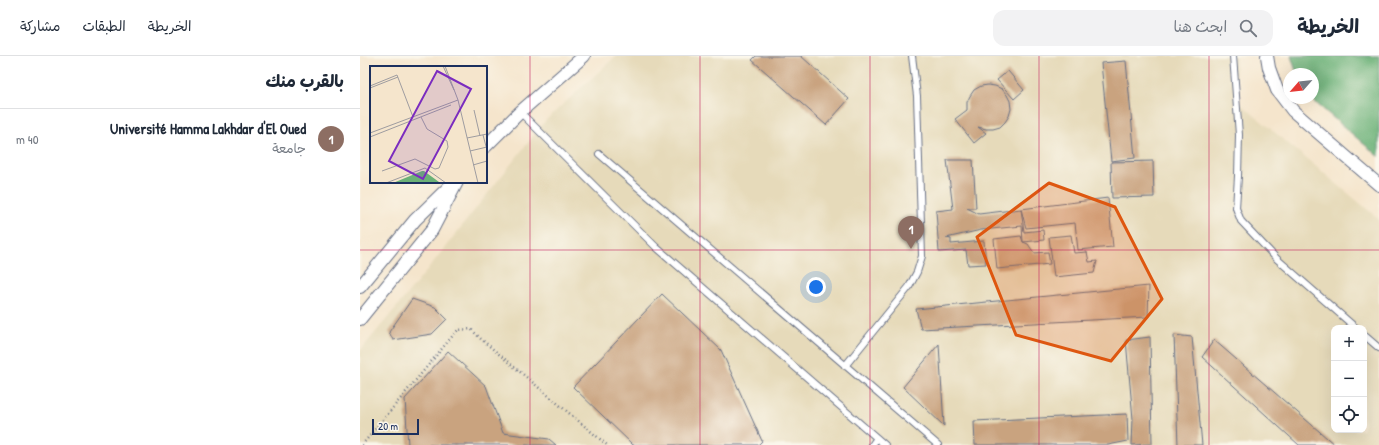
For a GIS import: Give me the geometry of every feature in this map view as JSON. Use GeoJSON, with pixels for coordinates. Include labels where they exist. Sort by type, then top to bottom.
{"type":"FeatureCollection","features":[{"type":"Feature","properties":{"kind":"street"},"geometry":{"type":"LineString","coordinates":[[487,145],[520,112],[584,56]]}},
{"type":"Feature","properties":{"kind":"street"},"geometry":{"type":"LineString","coordinates":[[1267,56],[1269,68],[1277,90],[1293,111],[1379,185]]}},
{"type":"Feature","properties":{"kind":"street"},"geometry":{"type":"LineString","coordinates":[[360,287],[415,220],[453,183]]}},
{"type":"Feature","properties":{"kind":"street"},"geometry":{"type":"LineString","coordinates":[[360,319],[432,230],[456,183]]}},
{"type":"Feature","properties":{"kind":"lane"},"geometry":{"type":"LineString","coordinates":[[845,366],[909,287],[917,272],[922,256],[917,96],[912,56]]}},
{"type":"Feature","properties":{"kind":"lane"},"geometry":{"type":"LineString","coordinates":[[1233,56],[1238,135],[1236,208],[1241,221],[1277,259],[1353,325]]}},
{"type":"Feature","properties":{"kind":"lane"},"geometry":{"type":"LineString","coordinates":[[520,112],[656,247],[885,445]]}},
{"type":"Feature","properties":{"kind":"lane"},"geometry":{"type":"LineString","coordinates":[[599,154],[938,445]]}},
{"type":"Feature","properties":{"kind":"lane"},"geometry":{"type":"LineString","coordinates":[[1367,338],[1379,348]]}},
{"type":"Feature","properties":{"kind":"lane"},"geometry":{"type":"LineString","coordinates":[[872,445],[877,438]]}},
{"type":"Feature","properties":{"kind":"path"},"geometry":{"type":"LineString","coordinates":[[362,445],[455,333],[458,330],[471,329],[607,445]]}},
{"type":"Feature","properties":{"kind":"highlighted area"},"geometry":{"type":"Polygon","coordinates":[[[1049,183],[1115,207],[1162,299],[1111,361],[1016,335],[977,237],[1049,183]]]}},
{"type":"Feature","properties":{"kind":"shaded area"},"geometry":{"type":"Polygon","coordinates":[[[616,56],[1236,56],[1236,100],[1379,219],[1379,445],[360,445],[360,351],[420,279],[546,120],[616,56]]]}},
{"type":"Feature","properties":{"kind":"green space"},"geometry":{"type":"Polygon","coordinates":[[[1291,56],[1379,56],[1379,157],[1317,104],[1319,104],[1319,68],[1295,68],[1291,56]]]}},
{"type":"Feature","properties":{"kind":"building"},"geometry":{"type":"Polygon","coordinates":[[[756,56],[801,56],[849,99],[826,125],[752,60],[756,56]]]}},
{"type":"Feature","properties":{"kind":"building"},"geometry":{"type":"Polygon","coordinates":[[[1126,61],[1135,158],[1111,161],[1101,63],[1126,61]]]}},
{"type":"Feature","properties":{"kind":"building"},"geometry":{"type":"Polygon","coordinates":[[[1008,71],[1024,90],[1014,99],[997,80],[1008,71]]]}},
{"type":"Feature","properties":{"kind":"building"},"geometry":{"type":"Polygon","coordinates":[[[988,85],[1002,89],[1010,101],[1011,109],[1009,116],[1000,127],[986,129],[978,127],[986,133],[974,143],[955,119],[967,110],[967,102],[974,90],[981,86],[988,85]]]}},
{"type":"Feature","properties":{"kind":"building"},"geometry":{"type":"Polygon","coordinates":[[[947,160],[973,160],[976,208],[967,208],[979,214],[1021,209],[1024,232],[1043,230],[1044,240],[1023,242],[1022,226],[981,230],[946,238],[951,239],[951,244],[984,241],[986,264],[968,265],[966,250],[939,252],[936,211],[953,209],[947,160]]]}},
{"type":"Feature","properties":{"kind":"building"},"geometry":{"type":"Polygon","coordinates":[[[1153,161],[1154,197],[1112,198],[1111,162],[1153,161]]]}},
{"type":"Feature","properties":{"kind":"building"},"geometry":{"type":"Polygon","coordinates":[[[1108,198],[1113,247],[1078,250],[1075,223],[1026,228],[1021,209],[1108,198]]]}},
{"type":"Feature","properties":{"kind":"building"},"geometry":{"type":"Polygon","coordinates":[[[1071,235],[1074,253],[1087,252],[1089,262],[1097,261],[1094,273],[1054,277],[1049,237],[1071,235]]]}},
{"type":"Feature","properties":{"kind":"building"},"geometry":{"type":"Polygon","coordinates":[[[1021,236],[1023,242],[1028,244],[1034,253],[1048,252],[1050,264],[997,269],[994,239],[1021,236]]]}},
{"type":"Feature","properties":{"kind":"building"},"geometry":{"type":"Polygon","coordinates":[[[1149,286],[1148,317],[921,329],[916,309],[1149,286]]]}},
{"type":"Feature","properties":{"kind":"building"},"geometry":{"type":"Polygon","coordinates":[[[662,294],[721,350],[762,441],[758,445],[633,445],[573,387],[662,294]]]}},
{"type":"Feature","properties":{"kind":"building"},"geometry":{"type":"Polygon","coordinates":[[[412,299],[435,307],[447,319],[432,334],[393,340],[389,332],[412,299]]]}},
{"type":"Feature","properties":{"kind":"building"},"geometry":{"type":"Polygon","coordinates":[[[1174,335],[1192,337],[1202,445],[1178,445],[1174,335]]]}},
{"type":"Feature","properties":{"kind":"building"},"geometry":{"type":"Polygon","coordinates":[[[1150,337],[1152,444],[1132,445],[1133,419],[1126,340],[1150,337]]]}},
{"type":"Feature","properties":{"kind":"building"},"geometry":{"type":"Polygon","coordinates":[[[1214,340],[1335,445],[1299,445],[1202,357],[1214,340]]]}},
{"type":"Feature","properties":{"kind":"building"},"geometry":{"type":"Polygon","coordinates":[[[939,344],[944,426],[903,387],[939,344]]]}},
{"type":"Feature","properties":{"kind":"building"},"geometry":{"type":"Polygon","coordinates":[[[448,351],[486,386],[503,433],[549,439],[556,445],[408,445],[405,399],[448,351]]]}},
{"type":"Feature","properties":{"kind":"building"},"geometry":{"type":"Polygon","coordinates":[[[1127,414],[1128,441],[1108,445],[975,445],[974,421],[1127,414]]]}},
{"type":"Feature","properties":{"kind":"place","name":"Université Hamma Lakhdar d'El Oued"},"geometry":{"type":"Point","coordinates":[911,249]}}]}
